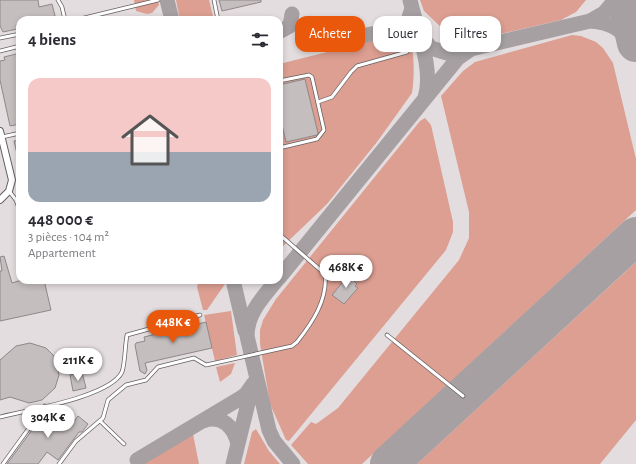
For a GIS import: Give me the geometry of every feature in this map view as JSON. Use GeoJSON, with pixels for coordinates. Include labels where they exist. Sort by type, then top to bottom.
{"type":"FeatureCollection","features":[{"type":"Feature","properties":{"kind":"street"},"geometry":{"type":"LineString","coordinates":[[0,200],[12,186],[12,180],[1,134]]}},
{"type":"Feature","properties":{"kind":"lane"},"geometry":{"type":"LineString","coordinates":[[58,0],[62,7],[64,16]]}},
{"type":"Feature","properties":{"kind":"lane"},"geometry":{"type":"LineString","coordinates":[[92,16],[158,0]]}},
{"type":"Feature","properties":{"kind":"lane"},"geometry":{"type":"LineString","coordinates":[[214,0],[217,16]]}},
{"type":"Feature","properties":{"kind":"lane"},"geometry":{"type":"LineString","coordinates":[[0,38],[16,35]]}},
{"type":"Feature","properties":{"kind":"lane"},"geometry":{"type":"LineString","coordinates":[[0,51],[16,47]]}},
{"type":"Feature","properties":{"kind":"lane"},"geometry":{"type":"LineString","coordinates":[[318,102],[332,97],[357,66],[407,52]]}},
{"type":"Feature","properties":{"kind":"lane"},"geometry":{"type":"LineString","coordinates":[[283,80],[309,75],[312,77],[324,130],[321,136],[317,139],[283,147]]}},
{"type":"Feature","properties":{"kind":"lane"},"geometry":{"type":"LineString","coordinates":[[1,134],[16,133]]}},
{"type":"Feature","properties":{"kind":"lane"},"geometry":{"type":"LineString","coordinates":[[9,191],[16,200]]}},
{"type":"Feature","properties":{"kind":"lane"},"geometry":{"type":"LineString","coordinates":[[60,464],[76,441],[100,421],[108,400],[126,385],[146,380],[158,368],[166,364],[194,358],[206,365],[292,346],[297,342],[322,303],[325,274],[283,237]]}},
{"type":"Feature","properties":{"kind":"lane"},"geometry":{"type":"LineString","coordinates":[[0,417],[89,395],[109,385],[122,372],[127,335],[200,315]]}},
{"type":"Feature","properties":{"kind":"lane"},"geometry":{"type":"LineString","coordinates":[[386,335],[463,396]]}},
{"type":"Feature","properties":{"kind":"lane"},"geometry":{"type":"LineString","coordinates":[[3,464],[45,406]]}},
{"type":"Feature","properties":{"kind":"lane"},"geometry":{"type":"LineString","coordinates":[[100,421],[124,444]]}},
{"type":"Feature","properties":{"kind":"shaded area"},"geometry":{"type":"Polygon","coordinates":[[[134,0],[158,0],[159,5],[152,13],[147,14],[136,11],[134,0]]]}},
{"type":"Feature","properties":{"kind":"shaded area"},"geometry":{"type":"Polygon","coordinates":[[[176,0],[209,0],[213,16],[179,16],[176,0]]]}},
{"type":"Feature","properties":{"kind":"shaded area"},"geometry":{"type":"Polygon","coordinates":[[[420,0],[586,0],[576,12],[561,20],[501,34],[501,16],[440,16],[440,26],[432,19],[432,16],[429,16],[424,11],[420,0]]]}},
{"type":"Feature","properties":{"kind":"shaded area"},"geometry":{"type":"Polygon","coordinates":[[[572,35],[581,36],[596,42],[603,48],[613,63],[636,159],[636,210],[362,464],[308,464],[291,445],[311,422],[316,424],[338,408],[459,260],[469,238],[469,212],[441,96],[463,71],[475,62],[572,35]]]}},
{"type":"Feature","properties":{"kind":"shaded area"},"geometry":{"type":"Polygon","coordinates":[[[373,41],[373,52],[412,52],[414,73],[412,93],[377,142],[327,204],[283,246],[283,63],[327,52],[365,52],[365,43],[373,41]]]}},
{"type":"Feature","properties":{"kind":"shaded area"},"geometry":{"type":"Polygon","coordinates":[[[425,118],[431,125],[453,222],[453,232],[446,250],[289,441],[286,440],[270,404],[260,344],[260,330],[263,320],[276,299],[420,121],[425,118]]]}},
{"type":"Feature","properties":{"kind":"shaded area"},"geometry":{"type":"Polygon","coordinates":[[[636,262],[636,420],[600,464],[417,464],[636,262]]]}},
{"type":"Feature","properties":{"kind":"shaded area"},"geometry":{"type":"Polygon","coordinates":[[[198,284],[225,284],[207,310],[203,310],[197,287],[198,284]]]}},
{"type":"Feature","properties":{"kind":"shaded area"},"geometry":{"type":"Polygon","coordinates":[[[231,311],[237,355],[215,361],[204,315],[231,311]]]}},
{"type":"Feature","properties":{"kind":"shaded area"},"geometry":{"type":"Polygon","coordinates":[[[235,363],[231,374],[220,382],[216,367],[235,363]]]}},
{"type":"Feature","properties":{"kind":"shaded area"},"geometry":{"type":"Polygon","coordinates":[[[256,429],[269,451],[280,464],[244,464],[252,432],[256,429]]]}},
{"type":"Feature","properties":{"kind":"shaded area"},"geometry":{"type":"Polygon","coordinates":[[[193,434],[199,464],[141,464],[193,434]]]}},
{"type":"Feature","properties":{"kind":"building"},"geometry":{"type":"Polygon","coordinates":[[[0,0],[38,0],[39,7],[52,4],[55,16],[16,16],[16,29],[3,32],[0,26],[0,0]]]}},
{"type":"Feature","properties":{"kind":"building"},"geometry":{"type":"Polygon","coordinates":[[[219,0],[261,0],[261,2],[222,11],[219,0]]]}},
{"type":"Feature","properties":{"kind":"building"},"geometry":{"type":"Polygon","coordinates":[[[16,54],[16,125],[10,126],[0,80],[0,61],[5,60],[4,57],[16,54]]]}},
{"type":"Feature","properties":{"kind":"building"},"geometry":{"type":"Polygon","coordinates":[[[305,79],[318,133],[317,135],[286,142],[283,129],[283,84],[305,79]]]}},
{"type":"Feature","properties":{"kind":"building"},"geometry":{"type":"Polygon","coordinates":[[[4,256],[12,283],[16,282],[16,284],[45,284],[51,310],[0,321],[0,271],[2,271],[0,257],[4,256]]]}},
{"type":"Feature","properties":{"kind":"building"},"geometry":{"type":"Polygon","coordinates":[[[351,272],[356,276],[353,280],[357,284],[355,286],[358,288],[344,304],[332,295],[351,272]]]}},
{"type":"Feature","properties":{"kind":"building"},"geometry":{"type":"Polygon","coordinates":[[[206,322],[212,348],[145,363],[147,370],[145,374],[140,371],[135,345],[136,343],[145,341],[144,337],[206,322]]]}},
{"type":"Feature","properties":{"kind":"building"},"geometry":{"type":"Polygon","coordinates":[[[30,343],[46,348],[56,358],[59,375],[55,388],[42,400],[29,403],[10,397],[0,400],[0,360],[16,346],[30,343]]]}},
{"type":"Feature","properties":{"kind":"building"},"geometry":{"type":"Polygon","coordinates":[[[82,372],[86,388],[73,391],[70,375],[82,372]]]}},
{"type":"Feature","properties":{"kind":"building"},"geometry":{"type":"Polygon","coordinates":[[[51,413],[56,417],[59,413],[73,423],[78,416],[88,424],[82,432],[79,432],[58,460],[47,452],[38,464],[7,464],[43,415],[51,413]]]}},
{"type":"Feature","properties":{"kind":"taxiway"},"geometry":{"type":"LineString","coordinates":[[167,0],[171,16]]}},
{"type":"Feature","properties":{"kind":"taxiway"},"geometry":{"type":"LineString","coordinates":[[410,0],[424,49],[426,62],[427,87],[425,98]]}},
{"type":"Feature","properties":{"kind":"taxiway"},"geometry":{"type":"LineString","coordinates":[[432,48],[447,53],[471,49],[590,21],[604,13],[615,0]]}},
{"type":"Feature","properties":{"kind":"taxiway"},"geometry":{"type":"LineString","coordinates":[[365,35],[399,28],[408,21],[412,8]]}},
{"type":"Feature","properties":{"kind":"taxiway"},"geometry":{"type":"LineString","coordinates":[[283,30],[290,26],[292,14]]}},
{"type":"Feature","properties":{"kind":"taxiway"},"geometry":{"type":"LineString","coordinates":[[590,21],[605,23],[618,29],[628,38],[636,51]]}},
{"type":"Feature","properties":{"kind":"taxiway"},"geometry":{"type":"LineString","coordinates":[[283,273],[458,58],[467,52]]}},
{"type":"Feature","properties":{"kind":"taxiway"},"geometry":{"type":"LineString","coordinates":[[234,284],[245,331]]}},
{"type":"Feature","properties":{"kind":"taxiway"},"geometry":{"type":"LineString","coordinates":[[274,284],[261,299],[253,313],[247,336],[269,430],[274,441],[293,464]]}},
{"type":"Feature","properties":{"kind":"taxiway"},"geometry":{"type":"LineString","coordinates":[[137,460],[239,399],[246,394],[253,384]]}},
{"type":"Feature","properties":{"kind":"taxiway"},"geometry":{"type":"LineString","coordinates":[[233,464],[252,387]]}},
{"type":"Feature","properties":{"kind":"taxiway"},"geometry":{"type":"LineString","coordinates":[[203,421],[216,419],[226,424],[234,432],[238,444]]}},
{"type":"Feature","properties":{"kind":"runway"},"geometry":{"type":"LineString","coordinates":[[626,0],[636,43]]}},
{"type":"Feature","properties":{"kind":"runway"},"geometry":{"type":"LineString","coordinates":[[389,464],[636,236]]}}]}
